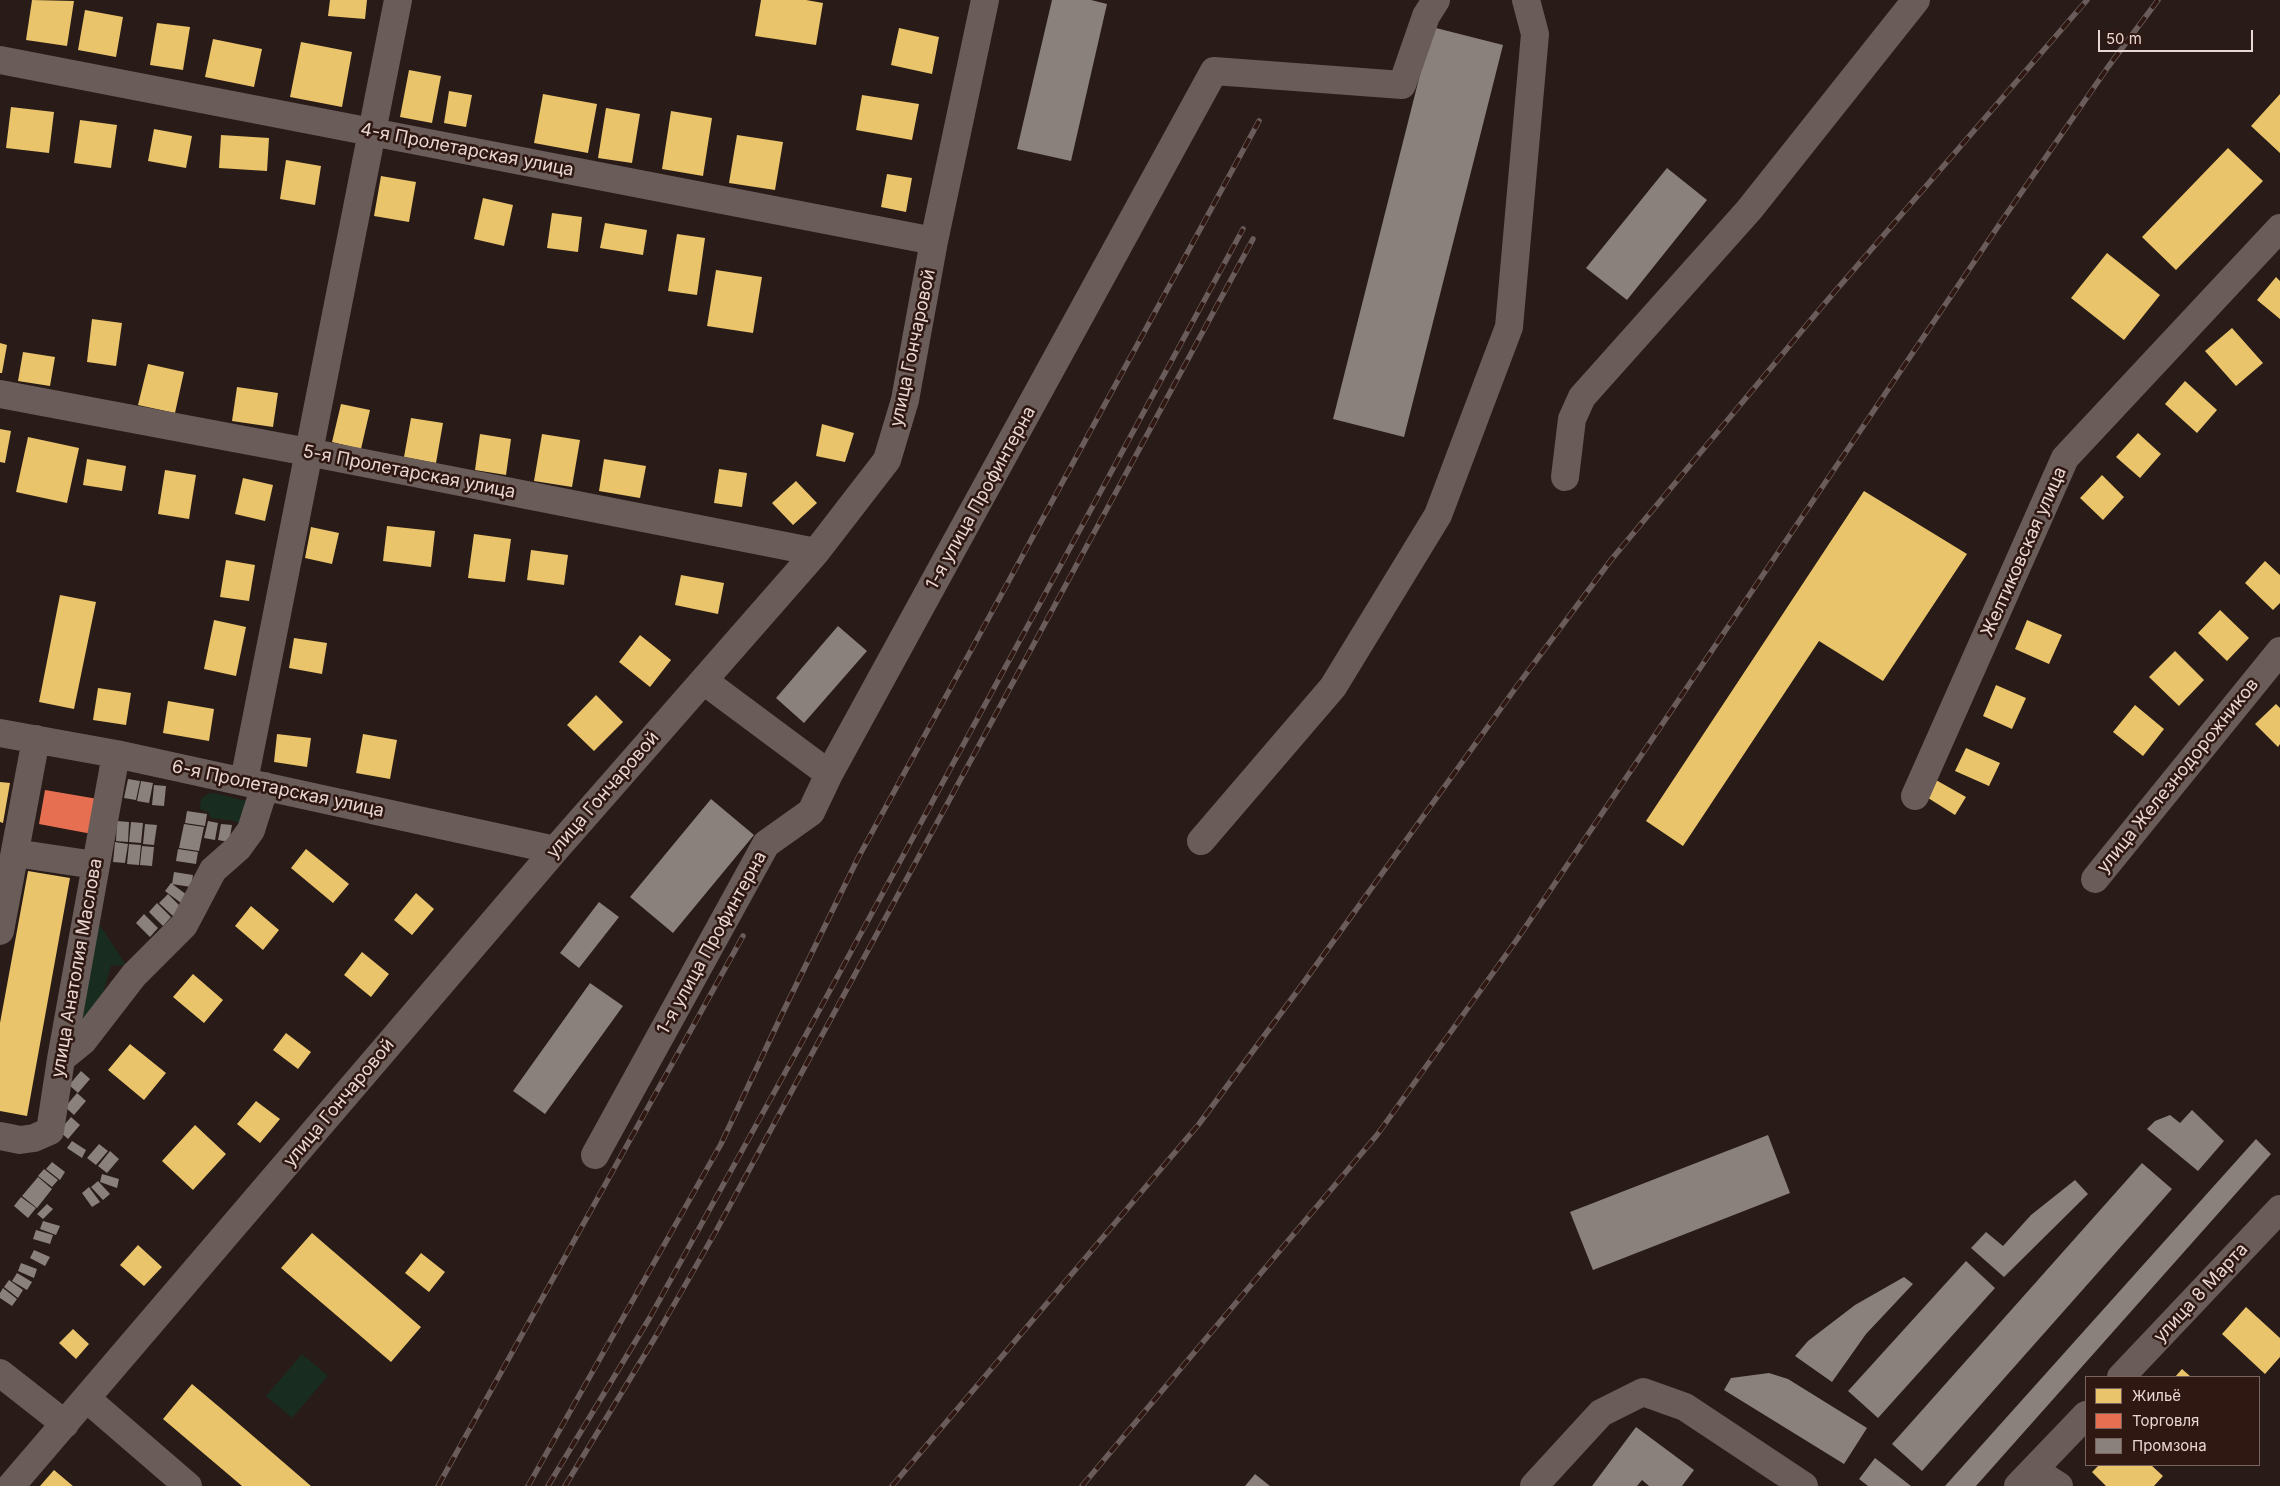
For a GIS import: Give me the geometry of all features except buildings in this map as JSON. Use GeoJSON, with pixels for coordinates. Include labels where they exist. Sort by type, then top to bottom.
{"type":"FeatureCollection","features":[{"type":"Feature","properties":{"kind":"street"},"geometry":{"type":"LineString","coordinates":[[61,1059],[83,1041],[134,975],[184,925],[213,870],[238,848],[251,830],[254,784],[308,452],[398,0]]}},
{"type":"Feature","properties":{"kind":"street","name":"улица Гончаровой"},"geometry":{"type":"LineString","coordinates":[[11,1486],[555,850],[816,552],[887,460],[905,400],[934,241],[984,0]]}},
{"type":"Feature","properties":{"kind":"street","name":"1-я улица Профинтерна"},"geometry":{"type":"LineString","coordinates":[[595,1155],[766,844],[811,812],[829,774],[1214,71],[1402,85],[1426,16],[1436,0]]}},
{"type":"Feature","properties":{"kind":"street"},"geometry":{"type":"LineString","coordinates":[[1201,841],[1333,686],[1438,515],[1509,327],[1535,34],[1526,0]]}},
{"type":"Feature","properties":{"kind":"street"},"geometry":{"type":"LineString","coordinates":[[1565,477],[1572,419],[1582,397],[1748,210],[1916,0]]}},
{"type":"Feature","properties":{"kind":"street","name":"4-я Пролетарская улица"},"geometry":{"type":"LineString","coordinates":[[0,60],[934,241]]}},
{"type":"Feature","properties":{"kind":"street","name":"Желтиковская улица"},"geometry":{"type":"LineString","coordinates":[[1915,796],[2066,458],[2280,228]]}},
{"type":"Feature","properties":{"kind":"street","name":"5-я Пролетарская улица"},"geometry":{"type":"LineString","coordinates":[[0,394],[308,452],[816,552]]}},
{"type":"Feature","properties":{"kind":"street","name":"улица Железнодорожников"},"geometry":{"type":"LineString","coordinates":[[2095,879],[2280,651]]}},
{"type":"Feature","properties":{"kind":"street"},"geometry":{"type":"LineString","coordinates":[[704,681],[829,774]]}},
{"type":"Feature","properties":{"kind":"street","name":"6-я Пролетарская улица"},"geometry":{"type":"LineString","coordinates":[[0,733],[116,754],[555,850]]}},
{"type":"Feature","properties":{"kind":"street"},"geometry":{"type":"LineString","coordinates":[[0,931],[36,739]]}},
{"type":"Feature","properties":{"kind":"street","name":"улица Анатолия Маслова"},"geometry":{"type":"LineString","coordinates":[[0,1136],[20,1140],[34,1138],[50,1132],[61,1059],[116,754]]}},
{"type":"Feature","properties":{"kind":"street"},"geometry":{"type":"LineString","coordinates":[[15,853],[96,865]]}},
{"type":"Feature","properties":{"kind":"street","name":"улица 8 Марта"},"geometry":{"type":"LineString","coordinates":[[2123,1376],[2280,1209]]}},
{"type":"Feature","properties":{"kind":"street"},"geometry":{"type":"LineString","coordinates":[[0,1373],[65,1424]]}},
{"type":"Feature","properties":{"kind":"street"},"geometry":{"type":"LineString","coordinates":[[1534,1486],[1601,1413],[1643,1392],[1685,1407],[1804,1486]]}},
{"type":"Feature","properties":{"kind":"street"},"geometry":{"type":"LineString","coordinates":[[86,1399],[188,1486]]}},
{"type":"Feature","properties":{"kind":"street"},"geometry":{"type":"LineString","coordinates":[[2058,1486],[2026,1478],[2085,1416]]}},
{"type":"Feature","properties":{"kind":"green space"},"geometry":{"type":"Polygon","coordinates":[[[214,793],[250,802],[242,825],[235,821],[211,818],[208,812],[200,809],[201,799],[208,794],[214,793]]]}},
{"type":"Feature","properties":{"kind":"green space"},"geometry":{"type":"Polygon","coordinates":[[[92,913],[126,965],[111,966],[99,1007],[67,1045],[92,913]]]}},
{"type":"Feature","properties":{"kind":"green space"},"geometry":{"type":"Polygon","coordinates":[[[302,1354],[328,1376],[292,1418],[266,1396],[302,1354]]]}},
{"type":"Feature","properties":{"kind":"railway"},"geometry":{"type":"LineString","coordinates":[[892,1486],[1199,1124],[1304,982],[1517,686],[1611,560],[1825,303],[2087,0]]}},
{"type":"Feature","properties":{"kind":"railway"},"geometry":{"type":"LineString","coordinates":[[1082,1486],[1377,1135],[1518,938],[2001,222],[2108,67],[2158,0]]}},
{"type":"Feature","properties":{"kind":"railway"},"geometry":{"type":"LineString","coordinates":[[528,1486],[721,1144],[858,858],[1259,121]]}},
{"type":"Feature","properties":{"kind":"railway"},"geometry":{"type":"LineString","coordinates":[[548,1486],[649,1319],[802,1042],[1243,229]]}},
{"type":"Feature","properties":{"kind":"railway"},"geometry":{"type":"LineString","coordinates":[[565,1486],[656,1336],[716,1231],[1253,239]]}},
{"type":"Feature","properties":{"kind":"railway"},"geometry":{"type":"LineString","coordinates":[[438,1486],[743,936]]}}]}
